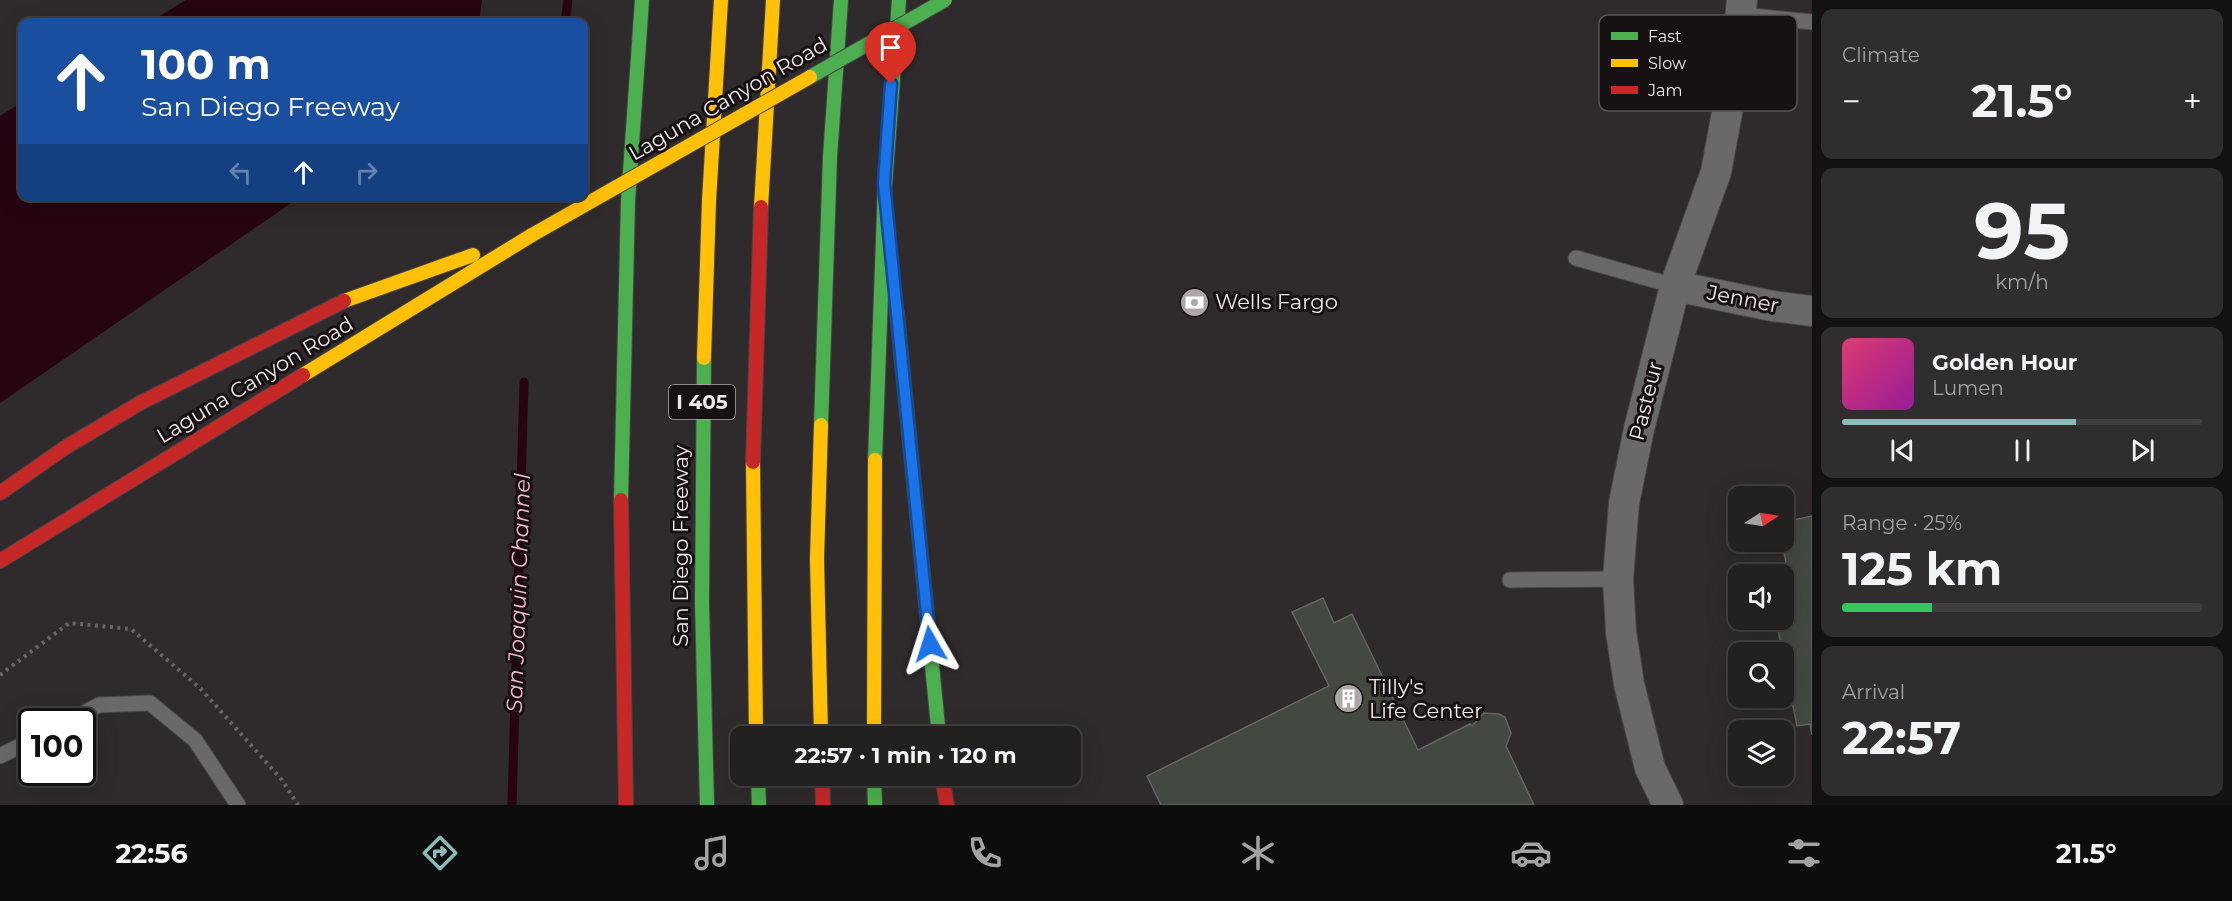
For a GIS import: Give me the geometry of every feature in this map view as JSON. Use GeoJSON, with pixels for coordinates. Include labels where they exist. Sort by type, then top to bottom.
{"type":"FeatureCollection","features":[{"type":"Feature","properties":{"kind":"main road"},"geometry":{"type":"LineString","coordinates":[[626,805],[621,650],[620,457],[624,267],[632,113],[642,0]]}},
{"type":"Feature","properties":{"kind":"main road","name":"San Diego Freeway"},"geometry":{"type":"LineString","coordinates":[[707,805],[701,558],[702,415],[705,271],[721,0]]}},
{"type":"Feature","properties":{"kind":"main road"},"geometry":{"type":"LineString","coordinates":[[756,726],[753,646],[754,420],[758,226],[773,0]]}},
{"type":"Feature","properties":{"kind":"main road"},"geometry":{"type":"LineString","coordinates":[[822,726],[818,547],[830,157],[841,0]]}},
{"type":"Feature","properties":{"kind":"main road"},"geometry":{"type":"LineString","coordinates":[[874,726],[872,522],[884,183],[899,0]]}},
{"type":"Feature","properties":{"kind":"main road","name":"Laguna Canyon Road"},"geometry":{"type":"LineString","coordinates":[[0,561],[532,235],[945,0]]}},
{"type":"Feature","properties":{"kind":"main road"},"geometry":{"type":"LineString","coordinates":[[884,183],[938,726]]}},
{"type":"Feature","properties":{"kind":"main road","name":"Laguna Canyon Road"},"geometry":{"type":"LineString","coordinates":[[0,493],[66,447],[140,403],[354,296],[532,235]]}},
{"type":"Feature","properties":{"kind":"main road"},"geometry":{"type":"LineString","coordinates":[[611,793],[621,650]]}},
{"type":"Feature","properties":{"kind":"main road"},"geometry":{"type":"LineString","coordinates":[[758,786],[759,805]]}},
{"type":"Feature","properties":{"kind":"main road"},"geometry":{"type":"LineString","coordinates":[[822,786],[823,805]]}},
{"type":"Feature","properties":{"kind":"main road"},"geometry":{"type":"LineString","coordinates":[[874,786],[875,805]]}},
{"type":"Feature","properties":{"kind":"main road"},"geometry":{"type":"LineString","coordinates":[[943,786],[946,805]]}},
{"type":"Feature","properties":{"kind":"street","name":"Pasteur"},"geometry":{"type":"LineString","coordinates":[[1668,805],[1650,768],[1629,684],[1621,632],[1618,579],[1624,503],[1639,429],[1675,286],[1716,172],[1728,111]]}},
{"type":"Feature","properties":{"kind":"street","name":"Jenner"},"geometry":{"type":"LineString","coordinates":[[1675,286],[1772,306],[1812,311]]}},
{"type":"Feature","properties":{"kind":"lane"},"geometry":{"type":"LineString","coordinates":[[1797,21],[1812,22]]}},
{"type":"Feature","properties":{"kind":"lane"},"geometry":{"type":"LineString","coordinates":[[1576,258],[1675,286]]}},
{"type":"Feature","properties":{"kind":"lane"},"geometry":{"type":"LineString","coordinates":[[1510,580],[1618,579]]}},
{"type":"Feature","properties":{"kind":"lane"},"geometry":{"type":"LineString","coordinates":[[93,708],[99,705],[150,703],[195,740],[238,805]]}},
{"type":"Feature","properties":{"kind":"lane"},"geometry":{"type":"LineString","coordinates":[[0,756],[18,747]]}},
{"type":"Feature","properties":{"kind":"shaded area"},"geometry":{"type":"Polygon","coordinates":[[[186,0],[482,0],[480,18],[157,18],[186,0]]]}},
{"type":"Feature","properties":{"kind":"shaded area"},"geometry":{"type":"Polygon","coordinates":[[[18,105],[18,201],[294,201],[0,403],[0,116],[18,105]]]}},
{"type":"Feature","properties":{"kind":"building"},"geometry":{"type":"Polygon","coordinates":[[[1812,516],[1812,735],[1810,724],[1797,726],[1793,708],[1794,642],[1780,642],[1778,630],[1794,630],[1794,564],[1781,564],[1786,563],[1784,552],[1794,552],[1794,520],[1812,516]]]}},
{"type":"Feature","properties":{"kind":"building","name":"Tilly's Life Center"},"geometry":{"type":"Polygon","coordinates":[[[1323,598],[1334,623],[1352,614],[1418,750],[1470,724],[1472,726],[1484,713],[1499,714],[1505,717],[1511,733],[1506,746],[1534,805],[1161,805],[1147,776],[1329,686],[1292,612],[1323,598]]]}},
{"type":"Feature","properties":{"kind":"waterway","name":"San Joaquin Channel"},"geometry":{"type":"LineString","coordinates":[[566,18],[568,0]]}},
{"type":"Feature","properties":{"kind":"waterway","name":"San Joaquin Channel"},"geometry":{"type":"LineString","coordinates":[[512,805],[524,382]]}},
{"type":"Feature","properties":{"kind":"traffic: fast"},"geometry":{"type":"LineString","coordinates":[[621,500],[628,201],[642,0]]}},
{"type":"Feature","properties":{"kind":"traffic: fast"},"geometry":{"type":"LineString","coordinates":[[821,425],[830,157],[841,0]]}},
{"type":"Feature","properties":{"kind":"traffic: fast"},"geometry":{"type":"LineString","coordinates":[[875,460],[885,184],[899,0]]}},
{"type":"Feature","properties":{"kind":"traffic: fast"},"geometry":{"type":"LineString","coordinates":[[810,77],[945,0]]}},
{"type":"Feature","properties":{"kind":"traffic: fast"},"geometry":{"type":"LineString","coordinates":[[897,313],[938,726]]}},
{"type":"Feature","properties":{"kind":"traffic: fast"},"geometry":{"type":"LineString","coordinates":[[704,358],[702,603],[707,805]]}},
{"type":"Feature","properties":{"kind":"traffic: fast"},"geometry":{"type":"LineString","coordinates":[[758,786],[759,805]]}},
{"type":"Feature","properties":{"kind":"traffic: fast"},"geometry":{"type":"LineString","coordinates":[[874,786],[875,805]]}},
{"type":"Feature","properties":{"kind":"traffic: slow"},"geometry":{"type":"LineString","coordinates":[[704,358],[709,201],[721,0]]}},
{"type":"Feature","properties":{"kind":"traffic: slow"},"geometry":{"type":"LineString","coordinates":[[761,207],[773,0]]}},
{"type":"Feature","properties":{"kind":"traffic: slow"},"geometry":{"type":"LineString","coordinates":[[532,235],[810,77]]}},
{"type":"Feature","properties":{"kind":"traffic: slow"},"geometry":{"type":"LineString","coordinates":[[303,375],[532,235]]}},
{"type":"Feature","properties":{"kind":"traffic: slow"},"geometry":{"type":"LineString","coordinates":[[344,301],[473,255]]}},
{"type":"Feature","properties":{"kind":"traffic: slow"},"geometry":{"type":"LineString","coordinates":[[821,425],[817,559],[821,726]]}},
{"type":"Feature","properties":{"kind":"traffic: slow"},"geometry":{"type":"LineString","coordinates":[[874,726],[875,460]]}},
{"type":"Feature","properties":{"kind":"traffic: slow"},"geometry":{"type":"LineString","coordinates":[[753,462],[756,726]]}},
{"type":"Feature","properties":{"kind":"traffic: jam"},"geometry":{"type":"LineString","coordinates":[[753,462],[761,207]]}},
{"type":"Feature","properties":{"kind":"traffic: jam"},"geometry":{"type":"LineString","coordinates":[[0,493],[66,447],[140,403],[344,301]]}},
{"type":"Feature","properties":{"kind":"traffic: jam"},"geometry":{"type":"LineString","coordinates":[[0,561],[303,375]]}},
{"type":"Feature","properties":{"kind":"traffic: jam"},"geometry":{"type":"LineString","coordinates":[[621,500],[626,805]]}},
{"type":"Feature","properties":{"kind":"traffic: jam"},"geometry":{"type":"LineString","coordinates":[[822,786],[823,805]]}},
{"type":"Feature","properties":{"kind":"traffic: jam"},"geometry":{"type":"LineString","coordinates":[[944,786],[947,805]]}},
{"type":"Feature","properties":{"kind":"place","name":"Wells Fargo"},"geometry":{"type":"Point","coordinates":[1194,302]}},
{"type":"Feature","properties":{"kind":"place","name":"Tilly's Life Center"},"geometry":{"type":"Point","coordinates":[1348,699]}},
{"type":"Feature","properties":{"kind":"route"},"geometry":{"type":"LineString","coordinates":[[891,84],[884,183],[930,644]]}}]}
